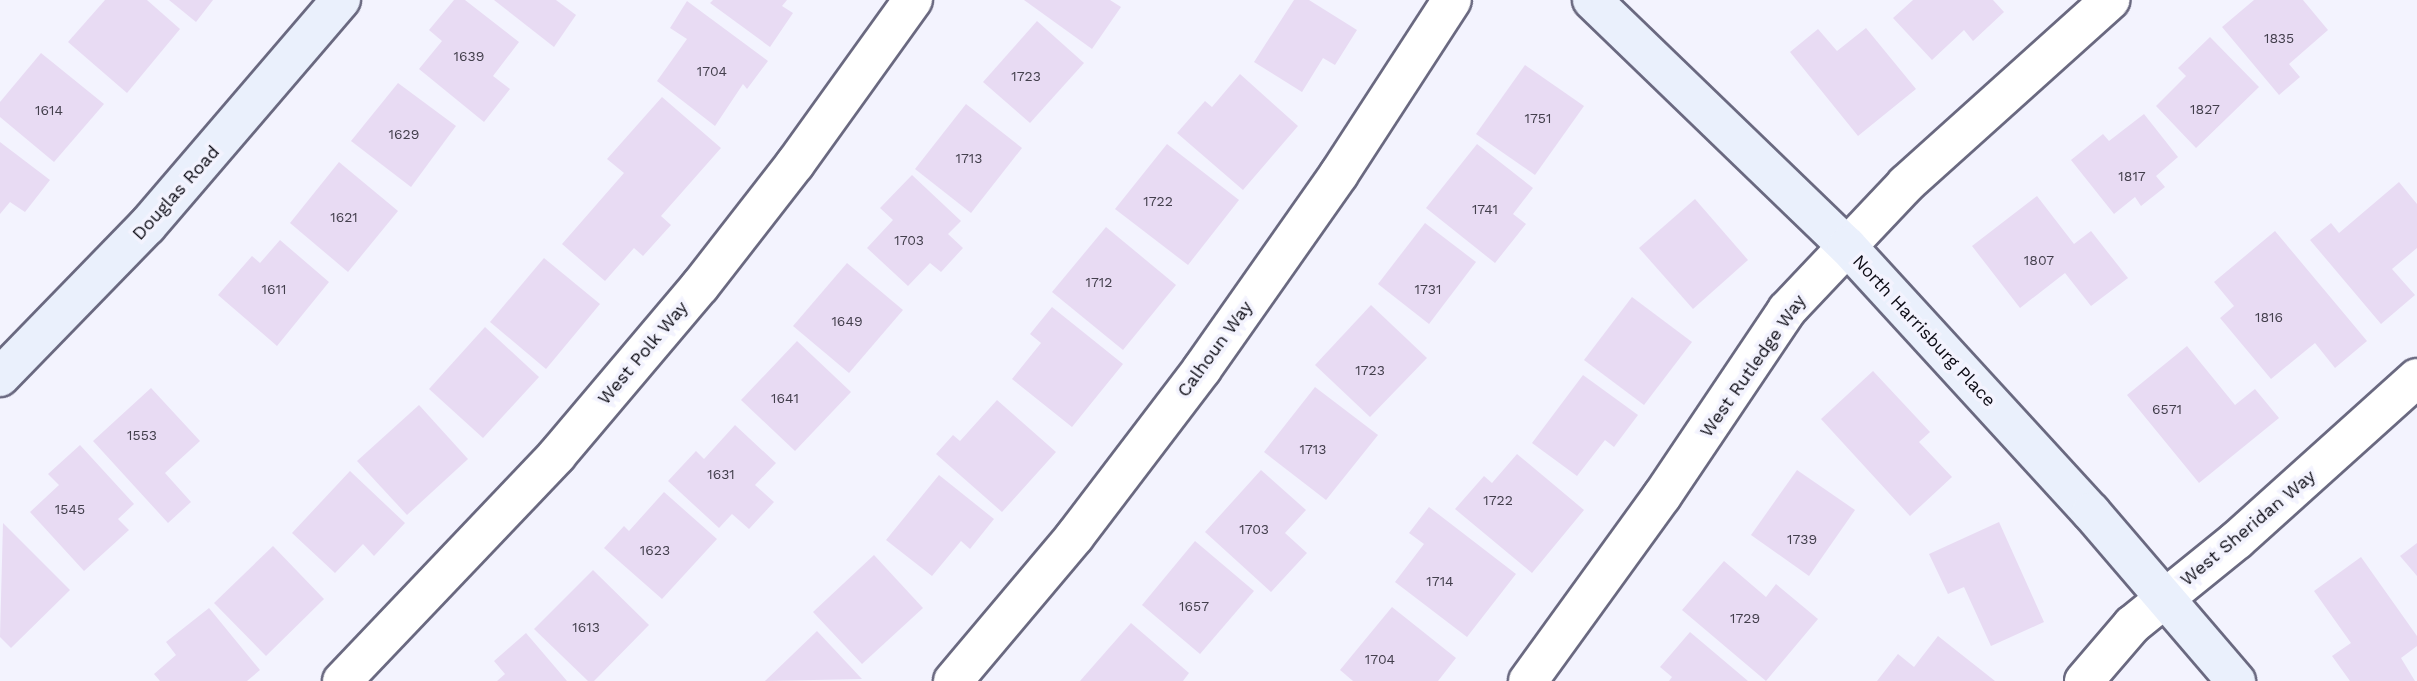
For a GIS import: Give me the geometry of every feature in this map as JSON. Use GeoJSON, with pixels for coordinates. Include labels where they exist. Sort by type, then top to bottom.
{"type":"FeatureCollection","features":[{"type":"Feature","properties":{"kind":"street","name":"Douglas Road"},"geometry":{"type":"LineString","coordinates":[[0,377],[147,226],[341,0]]}},
{"type":"Feature","properties":{"kind":"street","name":"West Polk Way"},"geometry":{"type":"LineString","coordinates":[[342,681],[557,455],[700,286],[803,153],[913,0]]}},
{"type":"Feature","properties":{"kind":"street","name":"Calhoun Way"},"geometry":{"type":"LineString","coordinates":[[953,681],[1075,536],[1202,369],[1339,174],[1452,0]]}},
{"type":"Feature","properties":{"kind":"street","name":"North Harrisburg Place"},"geometry":{"type":"LineString","coordinates":[[1592,0],[1847,246],[2236,681]]}},
{"type":"Feature","properties":{"kind":"street","name":"West Rutledge Way"},"geometry":{"type":"LineString","coordinates":[[1528,681],[1662,496],[1787,310],[1906,184],[2110,0]]}},
{"type":"Feature","properties":{"kind":"street","name":"West Sheridan Way"},"geometry":{"type":"LineString","coordinates":[[2084,681],[2132,625],[2237,540],[2417,378]]}},
{"type":"Feature","properties":{"kind":"building"},"geometry":{"type":"Polygon","coordinates":[[[105,0],[147,0],[180,29],[127,93],[68,42],[105,0]]]}},
{"type":"Feature","properties":{"kind":"building"},"geometry":{"type":"Polygon","coordinates":[[[169,0],[213,0],[196,22],[169,0]]]}},
{"type":"Feature","properties":{"kind":"building"},"geometry":{"type":"Polygon","coordinates":[[[454,0],[465,0],[519,42],[493,76],[510,89],[484,122],[419,69],[442,41],[429,30],[454,0]]]}},
{"type":"Feature","properties":{"kind":"building"},"geometry":{"type":"Polygon","coordinates":[[[494,0],[556,0],[576,15],[554,47],[494,0]]]}},
{"type":"Feature","properties":{"kind":"building"},"geometry":{"type":"Polygon","coordinates":[[[713,0],[787,0],[782,6],[793,13],[770,47],[710,3],[713,0]]]}},
{"type":"Feature","properties":{"kind":"building"},"geometry":{"type":"Polygon","coordinates":[[[1024,0],[1110,0],[1121,7],[1092,49],[1024,0]]]}},
{"type":"Feature","properties":{"kind":"building"},"geometry":{"type":"Polygon","coordinates":[[[1294,0],[1309,0],[1357,30],[1335,65],[1323,58],[1302,92],[1254,62],[1294,0]]]}},
{"type":"Feature","properties":{"kind":"building"},"geometry":{"type":"Polygon","coordinates":[[[1913,0],[1993,0],[2004,12],[1973,41],[1964,30],[1932,60],[1893,18],[1913,0]]]}},
{"type":"Feature","properties":{"kind":"building"},"geometry":{"type":"Polygon","coordinates":[[[2254,0],[2303,0],[2328,30],[2289,64],[2300,77],[2279,95],[2222,27],[2254,0]]]}},
{"type":"Feature","properties":{"kind":"building"},"geometry":{"type":"Polygon","coordinates":[[[687,1],[768,61],[747,89],[743,84],[715,126],[657,81],[687,39],[670,28],[687,1]]]}},
{"type":"Feature","properties":{"kind":"building"},"geometry":{"type":"Polygon","coordinates":[[[1037,21],[1084,63],[1030,123],[983,82],[1037,21]]]}},
{"type":"Feature","properties":{"kind":"building"},"geometry":{"type":"Polygon","coordinates":[[[1866,28],[1916,89],[1858,136],[1790,52],[1818,29],[1837,51],[1866,28]]]}},
{"type":"Feature","properties":{"kind":"building"},"geometry":{"type":"Polygon","coordinates":[[[2210,37],[2259,87],[2196,148],[2156,106],[2186,76],[2178,68],[2210,37]]]}},
{"type":"Feature","properties":{"kind":"building"},"geometry":{"type":"Polygon","coordinates":[[[41,53],[104,104],[54,162],[0,117],[0,102],[41,53]]]}},
{"type":"Feature","properties":{"kind":"building"},"geometry":{"type":"Polygon","coordinates":[[[1525,65],[1584,106],[1535,175],[1476,134],[1525,65]]]}},
{"type":"Feature","properties":{"kind":"building"},"geometry":{"type":"Polygon","coordinates":[[[1240,74],[1298,126],[1243,190],[1177,133],[1205,101],[1212,107],[1240,74]]]}},
{"type":"Feature","properties":{"kind":"building"},"geometry":{"type":"Polygon","coordinates":[[[398,83],[456,126],[411,187],[351,141],[398,83]]]}},
{"type":"Feature","properties":{"kind":"building"},"geometry":{"type":"Polygon","coordinates":[[[662,97],[721,148],[661,216],[671,225],[643,256],[634,248],[605,281],[562,244],[624,173],[607,159],[662,97]]]}},
{"type":"Feature","properties":{"kind":"building"},"geometry":{"type":"Polygon","coordinates":[[[966,104],[1022,148],[971,213],[915,169],[966,104]]]}},
{"type":"Feature","properties":{"kind":"building"},"geometry":{"type":"Polygon","coordinates":[[[2144,114],[2178,157],[2156,176],[2165,187],[2141,206],[2135,197],[2114,214],[2071,160],[2103,134],[2109,141],[2144,114]]]}},
{"type":"Feature","properties":{"kind":"building"},"geometry":{"type":"Polygon","coordinates":[[[0,142],[50,180],[25,212],[10,202],[0,214],[0,142]]]}},
{"type":"Feature","properties":{"kind":"building"},"geometry":{"type":"Polygon","coordinates":[[[1167,144],[1239,200],[1188,265],[1115,209],[1167,144]]]}},
{"type":"Feature","properties":{"kind":"building"},"geometry":{"type":"Polygon","coordinates":[[[1477,144],[1533,188],[1513,214],[1526,224],[1495,263],[1426,208],[1477,144]]]}},
{"type":"Feature","properties":{"kind":"building"},"geometry":{"type":"Polygon","coordinates":[[[339,162],[398,211],[348,272],[290,223],[339,162]]]}},
{"type":"Feature","properties":{"kind":"building"},"geometry":{"type":"Polygon","coordinates":[[[912,175],[961,221],[948,234],[963,248],[941,272],[930,263],[908,286],[867,248],[893,220],[880,208],[912,175]]]}},
{"type":"Feature","properties":{"kind":"building"},"geometry":{"type":"Polygon","coordinates":[[[2399,182],[2417,204],[2417,248],[2392,269],[2415,295],[2381,324],[2310,240],[2331,223],[2339,233],[2399,182]]]}},
{"type":"Feature","properties":{"kind":"building"},"geometry":{"type":"Polygon","coordinates":[[[2037,196],[2074,244],[2091,231],[2128,278],[2091,306],[2065,273],[2020,308],[1972,246],[2037,196]]]}},
{"type":"Feature","properties":{"kind":"building"},"geometry":{"type":"Polygon","coordinates":[[[1695,199],[1748,260],[1693,309],[1639,248],[1695,199]]]}},
{"type":"Feature","properties":{"kind":"building"},"geometry":{"type":"Polygon","coordinates":[[[1425,223],[1476,262],[1429,324],[1378,284],[1425,223]]]}},
{"type":"Feature","properties":{"kind":"building"},"geometry":{"type":"Polygon","coordinates":[[[1106,227],[1176,285],[1123,350],[1052,292],[1106,227]]]}},
{"type":"Feature","properties":{"kind":"building"},"geometry":{"type":"Polygon","coordinates":[[[2275,231],[2367,341],[2335,368],[2315,343],[2271,379],[2220,318],[2234,306],[2214,282],[2275,231]]]}},
{"type":"Feature","properties":{"kind":"building"},"geometry":{"type":"Polygon","coordinates":[[[280,240],[329,282],[277,346],[218,295],[252,256],[260,263],[280,240]]]}},
{"type":"Feature","properties":{"kind":"building"},"geometry":{"type":"Polygon","coordinates":[[[544,258],[600,304],[546,369],[490,322],[544,258]]]}},
{"type":"Feature","properties":{"kind":"building"},"geometry":{"type":"Polygon","coordinates":[[[847,263],[903,310],[849,373],[793,326],[847,263]]]}},
{"type":"Feature","properties":{"kind":"building"},"geometry":{"type":"Polygon","coordinates":[[[1632,297],[1692,342],[1644,405],[1584,360],[1632,297]]]}},
{"type":"Feature","properties":{"kind":"building"},"geometry":{"type":"Polygon","coordinates":[[[1371,305],[1427,358],[1370,417],[1315,365],[1371,305]]]}},
{"type":"Feature","properties":{"kind":"building"},"geometry":{"type":"Polygon","coordinates":[[[1052,307],[1123,364],[1072,427],[1012,379],[1041,343],[1030,334],[1052,307]]]}},
{"type":"Feature","properties":{"kind":"building"},"geometry":{"type":"Polygon","coordinates":[[[485,327],[539,377],[483,438],[429,389],[485,327]]]}},
{"type":"Feature","properties":{"kind":"building"},"geometry":{"type":"Polygon","coordinates":[[[797,341],[851,392],[795,451],[741,400],[797,341]]]}},
{"type":"Feature","properties":{"kind":"building"},"geometry":{"type":"Polygon","coordinates":[[[2187,346],[2235,405],[2255,389],[2279,418],[2199,483],[2127,395],[2187,346]]]}},
{"type":"Feature","properties":{"kind":"building"},"geometry":{"type":"Polygon","coordinates":[[[1873,371],[1930,432],[1919,442],[1952,477],[1910,516],[1821,419],[1873,371]]]}},
{"type":"Feature","properties":{"kind":"building"},"geometry":{"type":"Polygon","coordinates":[[[1583,375],[1638,415],[1614,447],[1605,440],[1577,476],[1532,443],[1583,375]]]}},
{"type":"Feature","properties":{"kind":"building"},"geometry":{"type":"Polygon","coordinates":[[[1315,387],[1378,435],[1326,500],[1264,452],[1315,387]]]}},
{"type":"Feature","properties":{"kind":"building"},"geometry":{"type":"Polygon","coordinates":[[[151,388],[200,441],[165,473],[191,502],[168,523],[93,441],[151,388]]]}},
{"type":"Feature","properties":{"kind":"building"},"geometry":{"type":"Polygon","coordinates":[[[997,400],[1056,452],[1002,512],[936,454],[953,435],[960,441],[997,400]]]}},
{"type":"Feature","properties":{"kind":"building"},"geometry":{"type":"Polygon","coordinates":[[[419,405],[468,459],[407,515],[357,461],[419,405]]]}},
{"type":"Feature","properties":{"kind":"building"},"geometry":{"type":"Polygon","coordinates":[[[735,425],[776,463],[755,485],[774,502],[749,529],[732,514],[719,528],[668,481],[696,451],[704,459],[735,425]]]}},
{"type":"Feature","properties":{"kind":"building"},"geometry":{"type":"Polygon","coordinates":[[[80,445],[134,504],[118,519],[129,530],[84,571],[30,512],[59,485],[48,474],[80,445]]]}},
{"type":"Feature","properties":{"kind":"building"},"geometry":{"type":"Polygon","coordinates":[[[1517,454],[1584,510],[1532,573],[1455,509],[1484,476],[1492,483],[1517,454]]]}},
{"type":"Feature","properties":{"kind":"building"},"geometry":{"type":"Polygon","coordinates":[[[1261,470],[1306,510],[1285,533],[1307,553],[1271,592],[1205,532],[1261,470]]]}},
{"type":"Feature","properties":{"kind":"building"},"geometry":{"type":"Polygon","coordinates":[[[1797,470],[1855,510],[1809,576],[1751,535],[1797,470]]]}},
{"type":"Feature","properties":{"kind":"building"},"geometry":{"type":"Polygon","coordinates":[[[350,471],[405,523],[374,556],[363,544],[335,573],[292,533],[350,471]]]}},
{"type":"Feature","properties":{"kind":"building"},"geometry":{"type":"Polygon","coordinates":[[[939,475],[994,519],[970,549],[961,541],[932,576],[886,540],[939,475]]]}},
{"type":"Feature","properties":{"kind":"building"},"geometry":{"type":"Polygon","coordinates":[[[664,492],[717,539],[662,599],[604,548],[624,526],[629,531],[664,492]]]}},
{"type":"Feature","properties":{"kind":"building"},"geometry":{"type":"Polygon","coordinates":[[[1429,507],[1516,574],[1467,637],[1395,582],[1424,544],[1409,533],[1429,507]]]}},
{"type":"Feature","properties":{"kind":"building"},"geometry":{"type":"Polygon","coordinates":[[[1999,522],[2044,622],[1991,646],[1964,587],[1948,594],[1929,554],[1999,522]]]}},
{"type":"Feature","properties":{"kind":"building"},"geometry":{"type":"Polygon","coordinates":[[[3,523],[70,590],[11,648],[0,637],[3,523]]]}},
{"type":"Feature","properties":{"kind":"building"},"geometry":{"type":"Polygon","coordinates":[[[1195,541],[1254,591],[1200,654],[1142,605],[1195,541]]]}},
{"type":"Feature","properties":{"kind":"building"},"geometry":{"type":"Polygon","coordinates":[[[2417,543],[2417,576],[2400,556],[2417,543]]]}},
{"type":"Feature","properties":{"kind":"building"},"geometry":{"type":"Polygon","coordinates":[[[273,546],[324,599],[266,656],[214,603],[273,546]]]}},
{"type":"Feature","properties":{"kind":"building"},"geometry":{"type":"Polygon","coordinates":[[[874,555],[923,608],[862,664],[813,612],[874,555]]]}},
{"type":"Feature","properties":{"kind":"building"},"geometry":{"type":"Polygon","coordinates":[[[2361,557],[2417,636],[2417,646],[2401,658],[2415,681],[2350,681],[2332,656],[2351,643],[2314,591],[2361,557]]]}},
{"type":"Feature","properties":{"kind":"building"},"geometry":{"type":"Polygon","coordinates":[[[1724,561],[1766,597],[1776,584],[1818,619],[1766,681],[1682,610],[1724,561]]]}},
{"type":"Feature","properties":{"kind":"building"},"geometry":{"type":"Polygon","coordinates":[[[593,570],[649,625],[594,681],[588,681],[534,629],[593,570]]]}},
{"type":"Feature","properties":{"kind":"building"},"geometry":{"type":"Polygon","coordinates":[[[1392,607],[1456,658],[1438,681],[1353,681],[1340,670],[1392,607]]]}},
{"type":"Feature","properties":{"kind":"building"},"geometry":{"type":"Polygon","coordinates":[[[209,608],[260,670],[247,681],[160,681],[154,674],[176,655],[166,642],[209,608]]]}},
{"type":"Feature","properties":{"kind":"building"},"geometry":{"type":"Polygon","coordinates":[[[1131,623],[1189,673],[1183,681],[1080,681],[1131,623]]]}},
{"type":"Feature","properties":{"kind":"building"},"geometry":{"type":"Polygon","coordinates":[[[817,631],[862,679],[765,681],[817,631]]]}},
{"type":"Feature","properties":{"kind":"building"},"geometry":{"type":"Polygon","coordinates":[[[1690,632],[1748,681],[1669,681],[1672,677],[1660,667],[1690,632]]]}},
{"type":"Feature","properties":{"kind":"building"},"geometry":{"type":"Polygon","coordinates":[[[526,633],[567,681],[497,681],[505,674],[494,661],[526,633]]]}},
{"type":"Feature","properties":{"kind":"building"},"geometry":{"type":"Polygon","coordinates":[[[1938,636],[1995,681],[1877,681],[1898,654],[1914,667],[1938,636]]]}}]}
